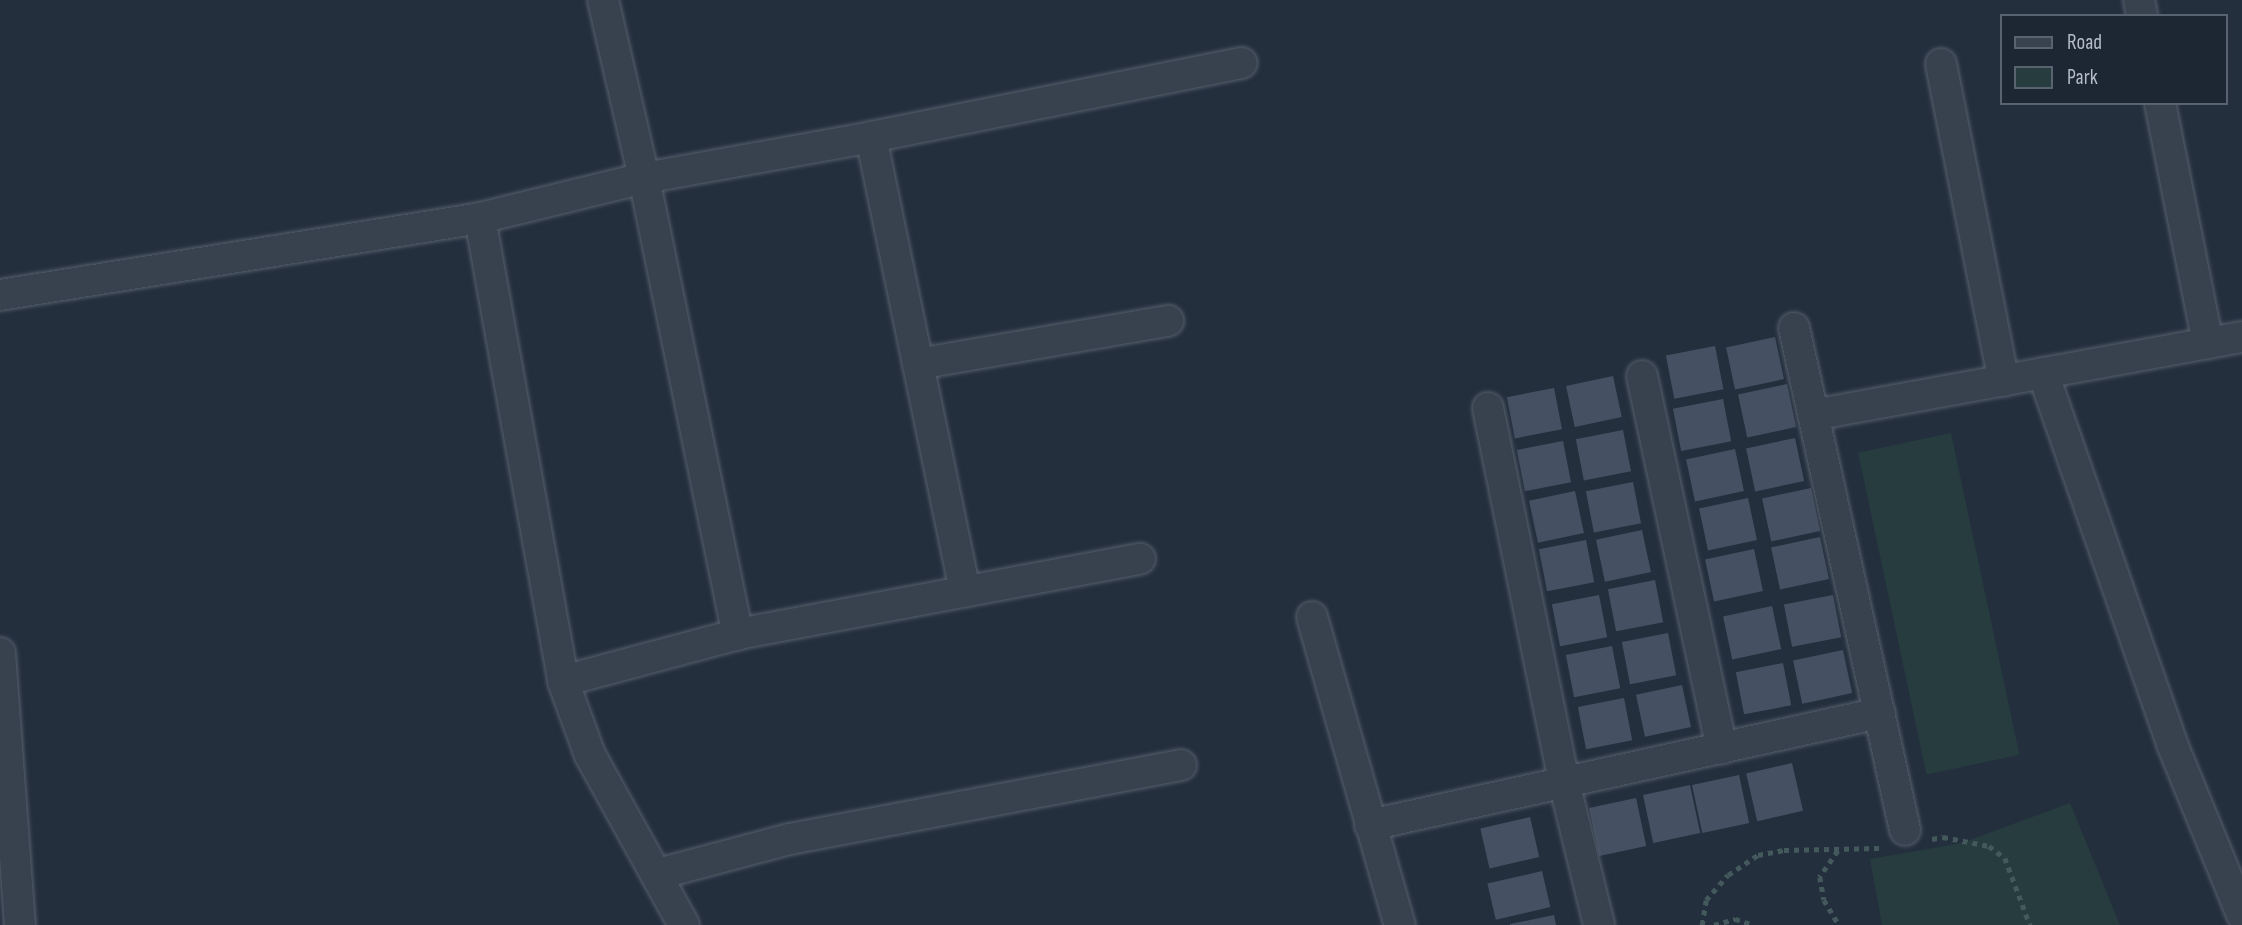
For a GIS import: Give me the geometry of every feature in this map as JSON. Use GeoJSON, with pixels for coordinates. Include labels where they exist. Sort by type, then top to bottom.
{"type":"FeatureCollection","features":[{"type":"Feature","properties":{"kind":"street"},"geometry":{"type":"LineString","coordinates":[[603,0],[644,178],[738,634]]}},
{"type":"Feature","properties":{"kind":"street"},"geometry":{"type":"LineString","coordinates":[[0,295],[480,218],[644,178],[872,137],[1242,63]]}},
{"type":"Feature","properties":{"kind":"street"},"geometry":{"type":"LineString","coordinates":[[1941,64],[2004,381]]}},
{"type":"Feature","properties":{"kind":"street"},"geometry":{"type":"LineString","coordinates":[[2160,105],[2208,343]]}},
{"type":"Feature","properties":{"kind":"street"},"geometry":{"type":"LineString","coordinates":[[872,137],[965,591]]}},
{"type":"Feature","properties":{"kind":"street"},"geometry":{"type":"LineString","coordinates":[[480,218],[564,681],[590,755],[684,925]]}},
{"type":"Feature","properties":{"kind":"street"},"geometry":{"type":"LineString","coordinates":[[918,364],[1168,321]]}},
{"type":"Feature","properties":{"kind":"street"},"geometry":{"type":"LineString","coordinates":[[1794,328],[1908,839]]}},
{"type":"Feature","properties":{"kind":"street"},"geometry":{"type":"LineString","coordinates":[[1813,415],[2242,337]]}},
{"type":"Feature","properties":{"kind":"street"},"geometry":{"type":"LineString","coordinates":[[2043,373],[2172,744],[2242,915]]}},
{"type":"Feature","properties":{"kind":"street"},"geometry":{"type":"LineString","coordinates":[[1642,376],[1721,748]]}},
{"type":"Feature","properties":{"kind":"street"},"geometry":{"type":"LineString","coordinates":[[1488,408],[1563,782],[1599,925]]}},
{"type":"Feature","properties":{"kind":"street"},"geometry":{"type":"LineString","coordinates":[[564,681],[738,634],[1140,559]]}},
{"type":"Feature","properties":{"kind":"street"},"geometry":{"type":"LineString","coordinates":[[1312,617],[1400,925]]}},
{"type":"Feature","properties":{"kind":"street"},"geometry":{"type":"LineString","coordinates":[[0,653],[20,925]]}},
{"type":"Feature","properties":{"kind":"street"},"geometry":{"type":"LineString","coordinates":[[1370,825],[1880,713]]}},
{"type":"Feature","properties":{"kind":"street"},"geometry":{"type":"LineString","coordinates":[[658,874],[790,839],[1181,765]]}},
{"type":"Feature","properties":{"kind":"path"},"geometry":{"type":"LineString","coordinates":[[1702,925],[1706,900],[1728,875],[1758,855],[1784,850],[1839,850],[1908,839],[1943,837],[1989,846],[2006,858],[2031,925]]}},
{"type":"Feature","properties":{"kind":"path"},"geometry":{"type":"LineString","coordinates":[[1839,850],[1820,877],[1824,900],[1839,925]]}},
{"type":"Feature","properties":{"kind":"path"},"geometry":{"type":"LineString","coordinates":[[1714,925],[1735,919],[1753,925]]}},
{"type":"Feature","properties":{"kind":"green space"},"geometry":{"type":"Polygon","coordinates":[[[1951,433],[2019,755],[1926,775],[1858,453],[1951,433]]]}},
{"type":"Feature","properties":{"kind":"green space"},"geometry":{"type":"Polygon","coordinates":[[[2070,803],[2120,925],[1882,925],[1870,859],[1962,843],[2070,803]]]}},
{"type":"Feature","properties":{"kind":"building"},"geometry":{"type":"Polygon","coordinates":[[[1775,337],[1784,379],[1735,389],[1726,347],[1775,337]]]}},
{"type":"Feature","properties":{"kind":"building"},"geometry":{"type":"Polygon","coordinates":[[[1715,346],[1723,389],[1674,399],[1666,356],[1715,346]]]}},
{"type":"Feature","properties":{"kind":"building"},"geometry":{"type":"Polygon","coordinates":[[[1613,376],[1622,417],[1575,427],[1566,386],[1613,376]]]}},
{"type":"Feature","properties":{"kind":"building"},"geometry":{"type":"Polygon","coordinates":[[[1787,384],[1796,427],[1747,437],[1738,394],[1787,384]]]}},
{"type":"Feature","properties":{"kind":"building"},"geometry":{"type":"Polygon","coordinates":[[[1554,388],[1562,429],[1515,438],[1507,397],[1554,388]]]}},
{"type":"Feature","properties":{"kind":"building"},"geometry":{"type":"Polygon","coordinates":[[[1723,399],[1731,441],[1681,451],[1673,409],[1723,399]]]}},
{"type":"Feature","properties":{"kind":"building"},"geometry":{"type":"Polygon","coordinates":[[[1623,430],[1631,471],[1584,480],[1576,439],[1623,430]]]}},
{"type":"Feature","properties":{"kind":"building"},"geometry":{"type":"Polygon","coordinates":[[[1795,438],[1804,481],[1755,491],[1746,448],[1795,438]]]}},
{"type":"Feature","properties":{"kind":"building"},"geometry":{"type":"Polygon","coordinates":[[[1563,441],[1571,482],[1525,491],[1517,450],[1563,441]]]}},
{"type":"Feature","properties":{"kind":"building"},"geometry":{"type":"Polygon","coordinates":[[[1735,449],[1744,491],[1695,501],[1686,459],[1735,449]]]}},
{"type":"Feature","properties":{"kind":"building"},"geometry":{"type":"Polygon","coordinates":[[[1633,482],[1641,523],[1594,532],[1586,491],[1633,482]]]}},
{"type":"Feature","properties":{"kind":"building"},"geometry":{"type":"Polygon","coordinates":[[[1811,488],[1820,531],[1771,541],[1762,498],[1811,488]]]}},
{"type":"Feature","properties":{"kind":"building"},"geometry":{"type":"Polygon","coordinates":[[[1575,491],[1584,533],[1538,543],[1529,501],[1575,491]]]}},
{"type":"Feature","properties":{"kind":"building"},"geometry":{"type":"Polygon","coordinates":[[[1748,498],[1757,540],[1708,550],[1699,508],[1748,498]]]}},
{"type":"Feature","properties":{"kind":"building"},"geometry":{"type":"Polygon","coordinates":[[[1642,530],[1651,572],[1605,582],[1596,540],[1642,530]]]}},
{"type":"Feature","properties":{"kind":"building"},"geometry":{"type":"Polygon","coordinates":[[[1820,537],[1829,579],[1780,589],[1771,547],[1820,537]]]}},
{"type":"Feature","properties":{"kind":"building"},"geometry":{"type":"Polygon","coordinates":[[[1586,540],[1594,582],[1547,591],[1539,549],[1586,540]]]}},
{"type":"Feature","properties":{"kind":"building"},"geometry":{"type":"Polygon","coordinates":[[[1754,549],[1763,591],[1714,601],[1705,559],[1754,549]]]}},
{"type":"Feature","properties":{"kind":"building"},"geometry":{"type":"Polygon","coordinates":[[[1655,580],[1663,622],[1616,631],[1608,589],[1655,580]]]}},
{"type":"Feature","properties":{"kind":"building"},"geometry":{"type":"Polygon","coordinates":[[[1599,595],[1607,637],[1560,646],[1552,604],[1599,595]]]}},
{"type":"Feature","properties":{"kind":"building"},"geometry":{"type":"Polygon","coordinates":[[[1833,595],[1841,637],[1792,647],[1784,605],[1833,595]]]}},
{"type":"Feature","properties":{"kind":"building"},"geometry":{"type":"Polygon","coordinates":[[[1772,606],[1781,649],[1732,659],[1723,616],[1772,606]]]}},
{"type":"Feature","properties":{"kind":"building"},"geometry":{"type":"Polygon","coordinates":[[[1668,633],[1676,675],[1630,684],[1622,642],[1668,633]]]}},
{"type":"Feature","properties":{"kind":"building"},"geometry":{"type":"Polygon","coordinates":[[[1612,646],[1620,688],[1574,697],[1566,655],[1612,646]]]}},
{"type":"Feature","properties":{"kind":"building"},"geometry":{"type":"Polygon","coordinates":[[[1843,650],[1852,693],[1802,704],[1793,661],[1843,650]]]}},
{"type":"Feature","properties":{"kind":"building"},"geometry":{"type":"Polygon","coordinates":[[[1783,663],[1791,705],[1744,714],[1736,672],[1783,663]]]}},
{"type":"Feature","properties":{"kind":"building"},"geometry":{"type":"Polygon","coordinates":[[[1682,685],[1691,727],[1645,737],[1636,695],[1682,685]]]}},
{"type":"Feature","properties":{"kind":"building"},"geometry":{"type":"Polygon","coordinates":[[[1624,698],[1632,740],[1586,749],[1578,707],[1624,698]]]}},
{"type":"Feature","properties":{"kind":"building"},"geometry":{"type":"Polygon","coordinates":[[[1792,763],[1803,811],[1757,821],[1746,774],[1792,763]]]}},
{"type":"Feature","properties":{"kind":"building"},"geometry":{"type":"Polygon","coordinates":[[[1739,775],[1749,823],[1702,833],[1692,785],[1739,775]]]}},
{"type":"Feature","properties":{"kind":"building"},"geometry":{"type":"Polygon","coordinates":[[[1690,785],[1700,833],[1653,843],[1643,795],[1690,785]]]}},
{"type":"Feature","properties":{"kind":"building"},"geometry":{"type":"Polygon","coordinates":[[[1636,798],[1646,846],[1599,856],[1589,808],[1636,798]]]}},
{"type":"Feature","properties":{"kind":"building"},"geometry":{"type":"Polygon","coordinates":[[[1530,817],[1539,857],[1490,868],[1480,828],[1530,817]]]}},
{"type":"Feature","properties":{"kind":"building"},"geometry":{"type":"Polygon","coordinates":[[[1542,871],[1550,907],[1496,920],[1487,884],[1542,871]]]}},
{"type":"Feature","properties":{"kind":"building"},"geometry":{"type":"Polygon","coordinates":[[[1554,915],[1556,925],[1510,925],[1510,924],[1554,915]]]}}]}
